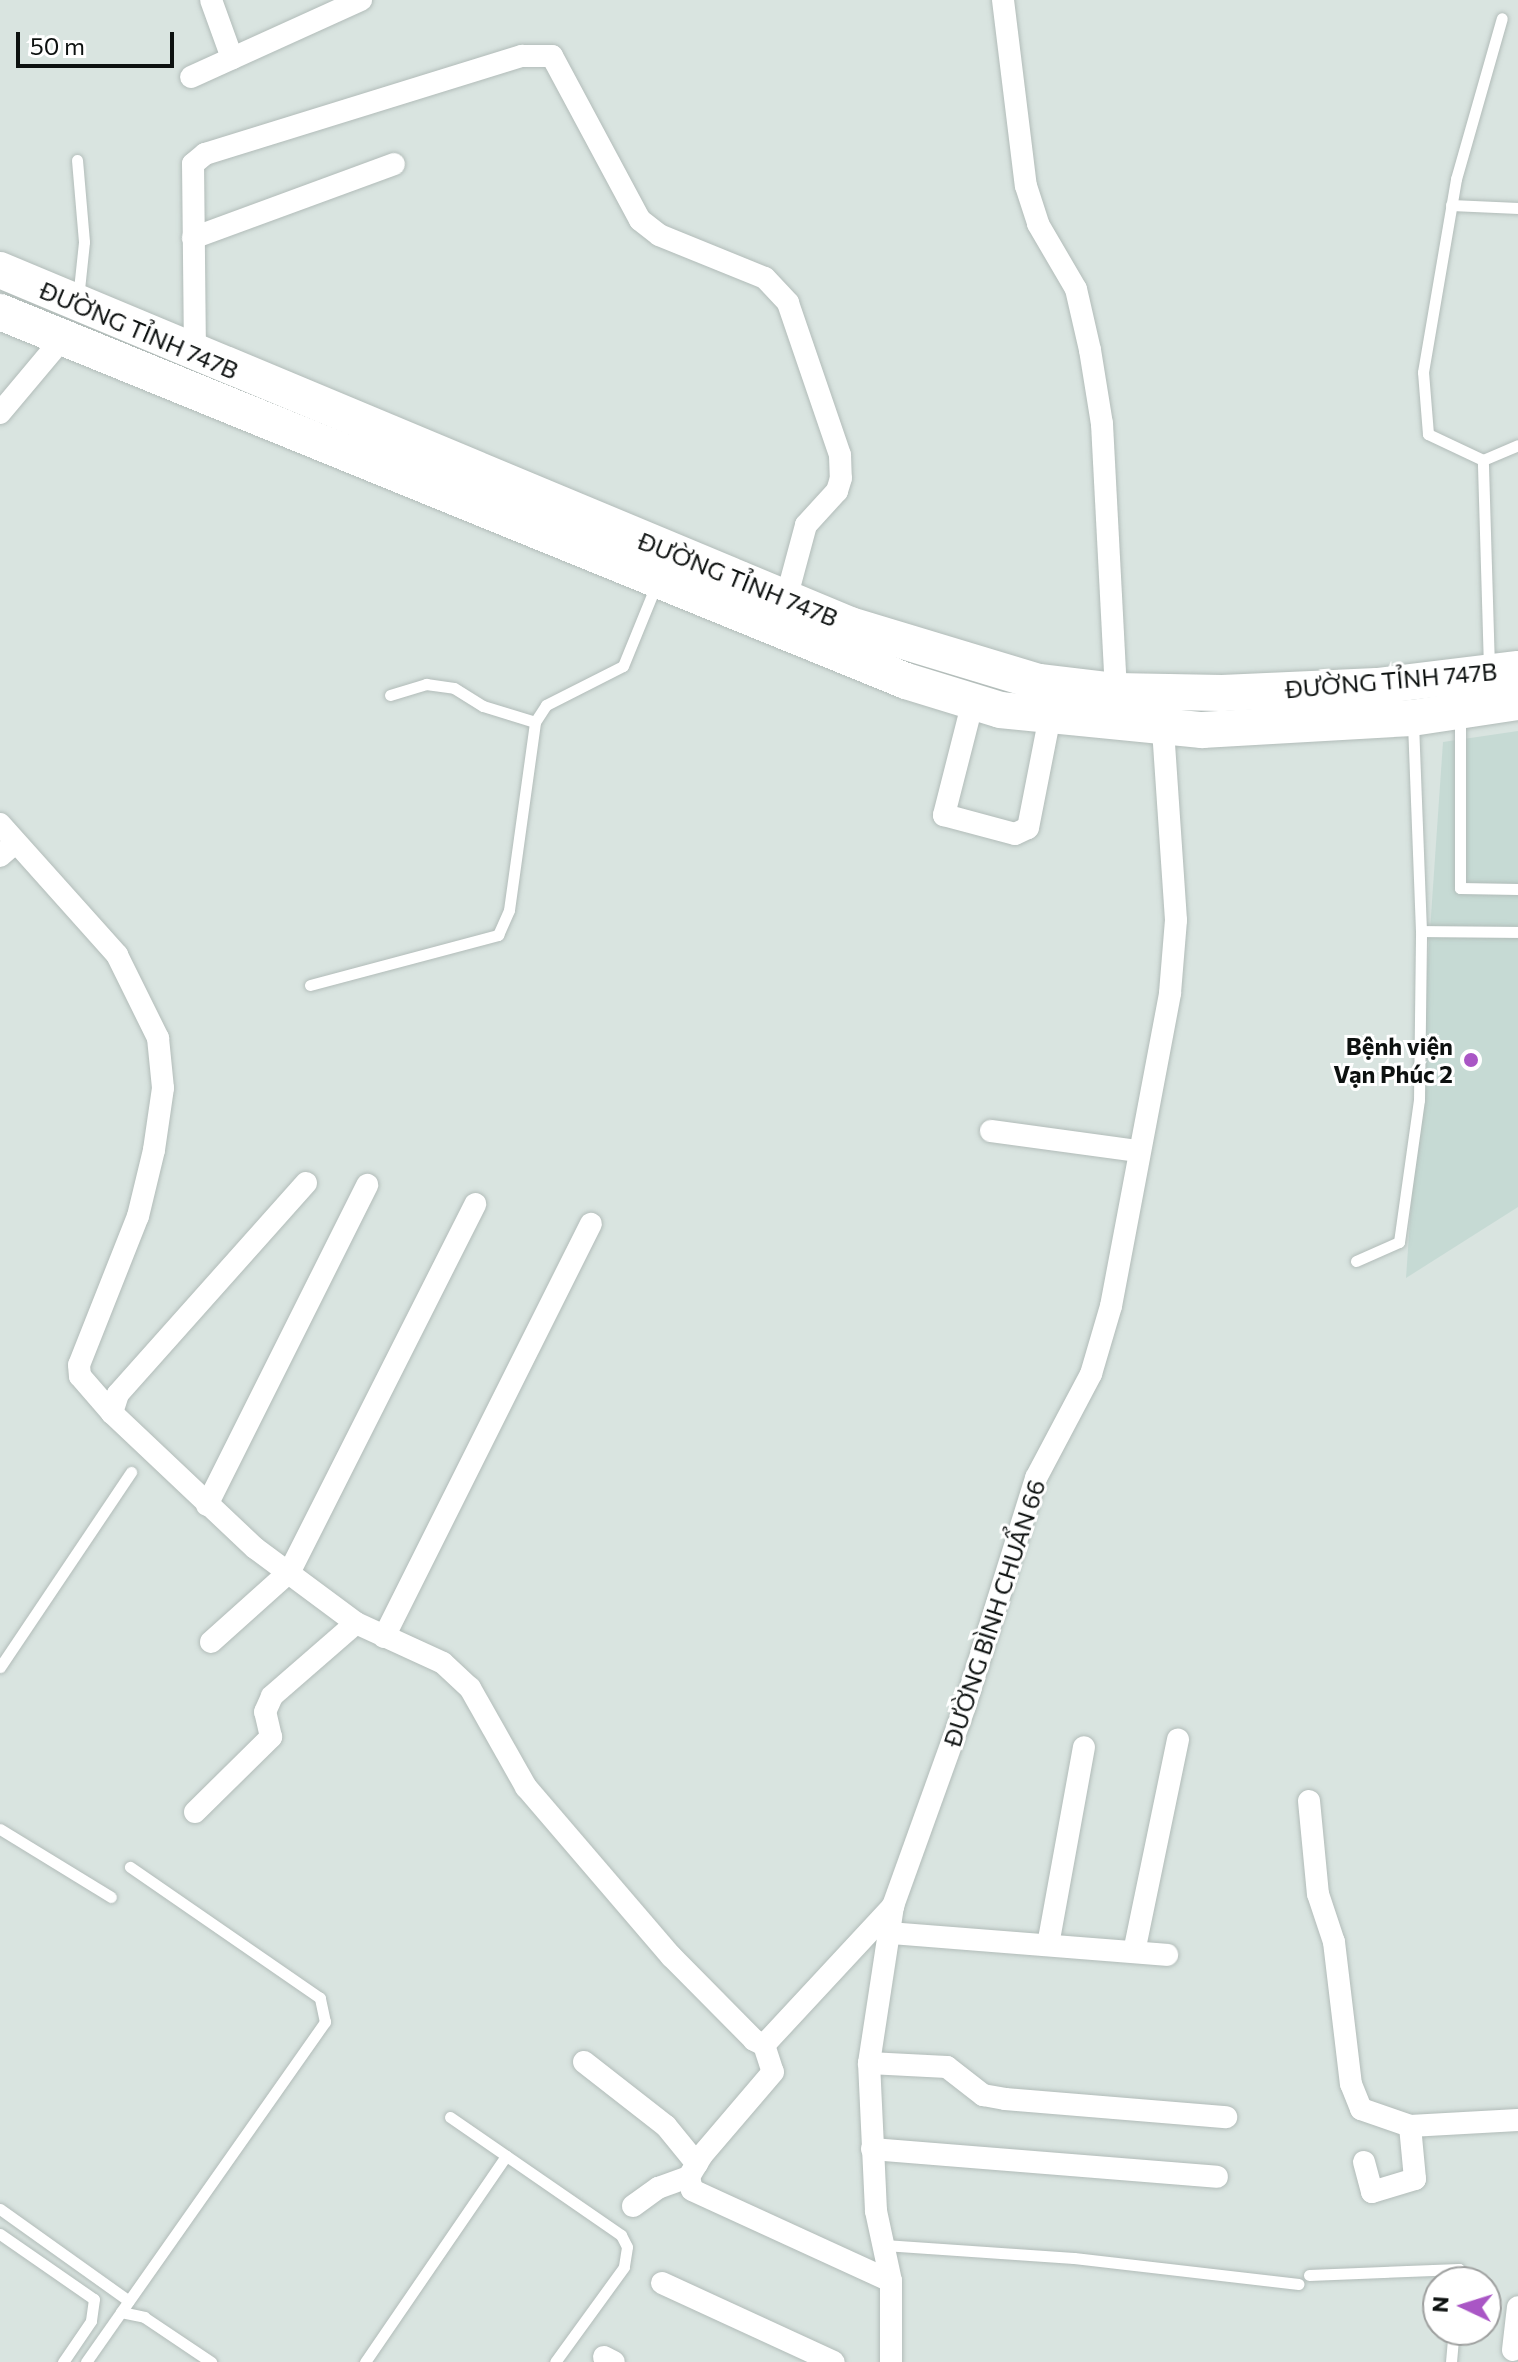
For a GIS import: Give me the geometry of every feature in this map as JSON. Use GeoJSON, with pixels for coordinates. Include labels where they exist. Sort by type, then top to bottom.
{"type":"FeatureCollection","features":[{"type":"Feature","properties":{"kind":"main road","name":"ĐƯỜNG TỈNH 747B"},"geometry":{"type":"LineString","coordinates":[[0,270],[195,353],[658,581],[906,681],[973,701],[1050,716],[1163,728],[1412,718],[1518,702]]}},
{"type":"Feature","properties":{"kind":"main road","name":"ĐƯỜNG TỈNH 747B"},"geometry":{"type":"LineString","coordinates":[[0,312],[63,338],[786,599],[993,669],[1116,691],[1377,686],[1504,670]]}},
{"type":"Feature","properties":{"kind":"street"},"geometry":{"type":"LineString","coordinates":[[211,0],[232,58]]}},
{"type":"Feature","properties":{"kind":"street"},"geometry":{"type":"LineString","coordinates":[[191,77],[324,7],[361,0]]}},
{"type":"Feature","properties":{"kind":"street"},"geometry":{"type":"LineString","coordinates":[[1003,0],[1026,186],[1038,224],[1076,289],[1090,350],[1102,424],[1116,691]]}},
{"type":"Feature","properties":{"kind":"street"},"geometry":{"type":"LineString","coordinates":[[195,353],[193,164],[205,154],[522,56],[552,56],[640,220],[659,235],[765,278],[788,303],[840,455],[841,478],[837,491],[806,525],[786,599]]}},
{"type":"Feature","properties":{"kind":"street"},"geometry":{"type":"LineString","coordinates":[[193,238],[394,164]]}},
{"type":"Feature","properties":{"kind":"street"},"geometry":{"type":"LineString","coordinates":[[0,413],[63,338]]}},
{"type":"Feature","properties":{"kind":"street"},"geometry":{"type":"LineString","coordinates":[[973,701],[942,805],[944,815],[1015,834],[1028,828],[1050,716]]}},
{"type":"Feature","properties":{"kind":"street","name":"ĐƯỜNG BÌNH CHUẨN 66"},"geometry":{"type":"LineString","coordinates":[[891,2362],[891,2281],[872,2149],[869,2063],[893,1906],[965,1706],[1036,1478],[1091,1374],[1111,1306],[1137,1151],[1170,993],[1176,920],[1163,728]]}},
{"type":"Feature","properties":{"kind":"street"},"geometry":{"type":"LineString","coordinates":[[0,824],[8,850],[117,955],[158,1038],[163,1088],[154,1150],[138,1216],[79,1365],[80,1376],[112,1413],[207,1505],[356,1623],[443,1663],[470,1688],[526,1787],[671,1956],[764,2045],[773,2072],[693,2171],[658,2188],[633,2206]]}},
{"type":"Feature","properties":{"kind":"street"},"geometry":{"type":"LineString","coordinates":[[991,1131],[1137,1151]]}},
{"type":"Feature","properties":{"kind":"street"},"geometry":{"type":"LineString","coordinates":[[112,1413],[118,1394],[306,1183]]}},
{"type":"Feature","properties":{"kind":"street"},"geometry":{"type":"LineString","coordinates":[[207,1505],[367,1185]]}},
{"type":"Feature","properties":{"kind":"street"},"geometry":{"type":"LineString","coordinates":[[211,1642],[290,1571],[475,1204]]}},
{"type":"Feature","properties":{"kind":"street"},"geometry":{"type":"LineString","coordinates":[[384,1637],[591,1224]]}},
{"type":"Feature","properties":{"kind":"street"},"geometry":{"type":"LineString","coordinates":[[195,1812],[271,1737],[265,1712],[272,1696],[356,1623]]}},
{"type":"Feature","properties":{"kind":"street"},"geometry":{"type":"LineString","coordinates":[[1134,1952],[1178,1740]]}},
{"type":"Feature","properties":{"kind":"street"},"geometry":{"type":"LineString","coordinates":[[1048,1945],[1084,1747]]}},
{"type":"Feature","properties":{"kind":"street"},"geometry":{"type":"LineString","coordinates":[[1309,1801],[1318,1894],[1334,1942],[1351,2084],[1361,2109],[1410,2126],[1518,2120]]}},
{"type":"Feature","properties":{"kind":"street"},"geometry":{"type":"LineString","coordinates":[[764,2045],[893,1906]]}},
{"type":"Feature","properties":{"kind":"street"},"geometry":{"type":"LineString","coordinates":[[890,1933],[1167,1955]]}},
{"type":"Feature","properties":{"kind":"street"},"geometry":{"type":"LineString","coordinates":[[584,2062],[666,2126],[693,2171],[692,2190],[705,2200],[891,2281]]}},
{"type":"Feature","properties":{"kind":"street"},"geometry":{"type":"LineString","coordinates":[[869,2063],[947,2067],[983,2095],[1005,2099],[1226,2117]]}},
{"type":"Feature","properties":{"kind":"street"},"geometry":{"type":"LineString","coordinates":[[1364,2162],[1372,2192],[1415,2179],[1410,2126]]}},
{"type":"Feature","properties":{"kind":"street"},"geometry":{"type":"LineString","coordinates":[[872,2149],[1217,2177]]}},
{"type":"Feature","properties":{"kind":"street"},"geometry":{"type":"LineString","coordinates":[[662,2283],[834,2362]]}},
{"type":"Feature","properties":{"kind":"street"},"geometry":{"type":"LineString","coordinates":[[1513,2350],[1518,2307]]}},
{"type":"Feature","properties":{"kind":"lane"},"geometry":{"type":"LineString","coordinates":[[1502,18],[1451,205],[1423,372],[1428,434],[1483,460],[1518,445]]}},
{"type":"Feature","properties":{"kind":"lane"},"geometry":{"type":"LineString","coordinates":[[77,160],[84,242],[77,303]]}},
{"type":"Feature","properties":{"kind":"lane"},"geometry":{"type":"LineString","coordinates":[[1451,205],[1518,208]]}},
{"type":"Feature","properties":{"kind":"lane"},"geometry":{"type":"LineString","coordinates":[[1483,460],[1504,670]]}},
{"type":"Feature","properties":{"kind":"lane"},"geometry":{"type":"LineString","coordinates":[[310,985],[498,935],[509,910],[535,722],[546,705],[623,666],[658,581]]}},
{"type":"Feature","properties":{"kind":"lane"},"geometry":{"type":"LineString","coordinates":[[390,695],[426,684],[454,688],[483,706],[535,722]]}},
{"type":"Feature","properties":{"kind":"lane"},"geometry":{"type":"LineString","coordinates":[[1460,711],[1460,888],[1518,889]]}},
{"type":"Feature","properties":{"kind":"lane"},"geometry":{"type":"LineString","coordinates":[[1356,1261],[1399,1242],[1406,1218],[1419,1100],[1421,931],[1412,718]]}},
{"type":"Feature","properties":{"kind":"lane"},"geometry":{"type":"LineString","coordinates":[[1421,931],[1518,932]]}},
{"type":"Feature","properties":{"kind":"lane"},"geometry":{"type":"LineString","coordinates":[[0,1667],[131,1472]]}},
{"type":"Feature","properties":{"kind":"lane"},"geometry":{"type":"LineString","coordinates":[[0,1829],[111,1897]]}},
{"type":"Feature","properties":{"kind":"lane"},"geometry":{"type":"LineString","coordinates":[[86,2362],[325,2022],[320,1998],[130,1867]]}},
{"type":"Feature","properties":{"kind":"lane"},"geometry":{"type":"LineString","coordinates":[[450,2117],[621,2235],[627,2247],[624,2267],[555,2362]]}},
{"type":"Feature","properties":{"kind":"lane"},"geometry":{"type":"LineString","coordinates":[[365,2362],[506,2156]]}},
{"type":"Feature","properties":{"kind":"lane"},"geometry":{"type":"LineString","coordinates":[[0,2209],[129,2301]]}},
{"type":"Feature","properties":{"kind":"lane"},"geometry":{"type":"LineString","coordinates":[[0,2234],[94,2299],[91,2321],[63,2362]]}},
{"type":"Feature","properties":{"kind":"lane"},"geometry":{"type":"LineString","coordinates":[[884,2245],[1074,2258],[1298,2284]]}},
{"type":"Feature","properties":{"kind":"lane"},"geometry":{"type":"LineString","coordinates":[[1309,2275],[1422,2270]]}},
{"type":"Feature","properties":{"kind":"lane"},"geometry":{"type":"LineString","coordinates":[[121,2312],[144,2317],[211,2362]]}},
{"type":"Feature","properties":{"kind":"shaded area","name":"Bệnh viện Vạn Phúc 2"},"geometry":{"type":"Polygon","coordinates":[[[1518,731],[1518,1207],[1406,1278],[1443,742],[1518,731]]]}},
{"type":"Feature","properties":{"kind":"place","name":"Bệnh viện Vạn Phúc 2"},"geometry":{"type":"Point","coordinates":[1471,1060]}}]}
